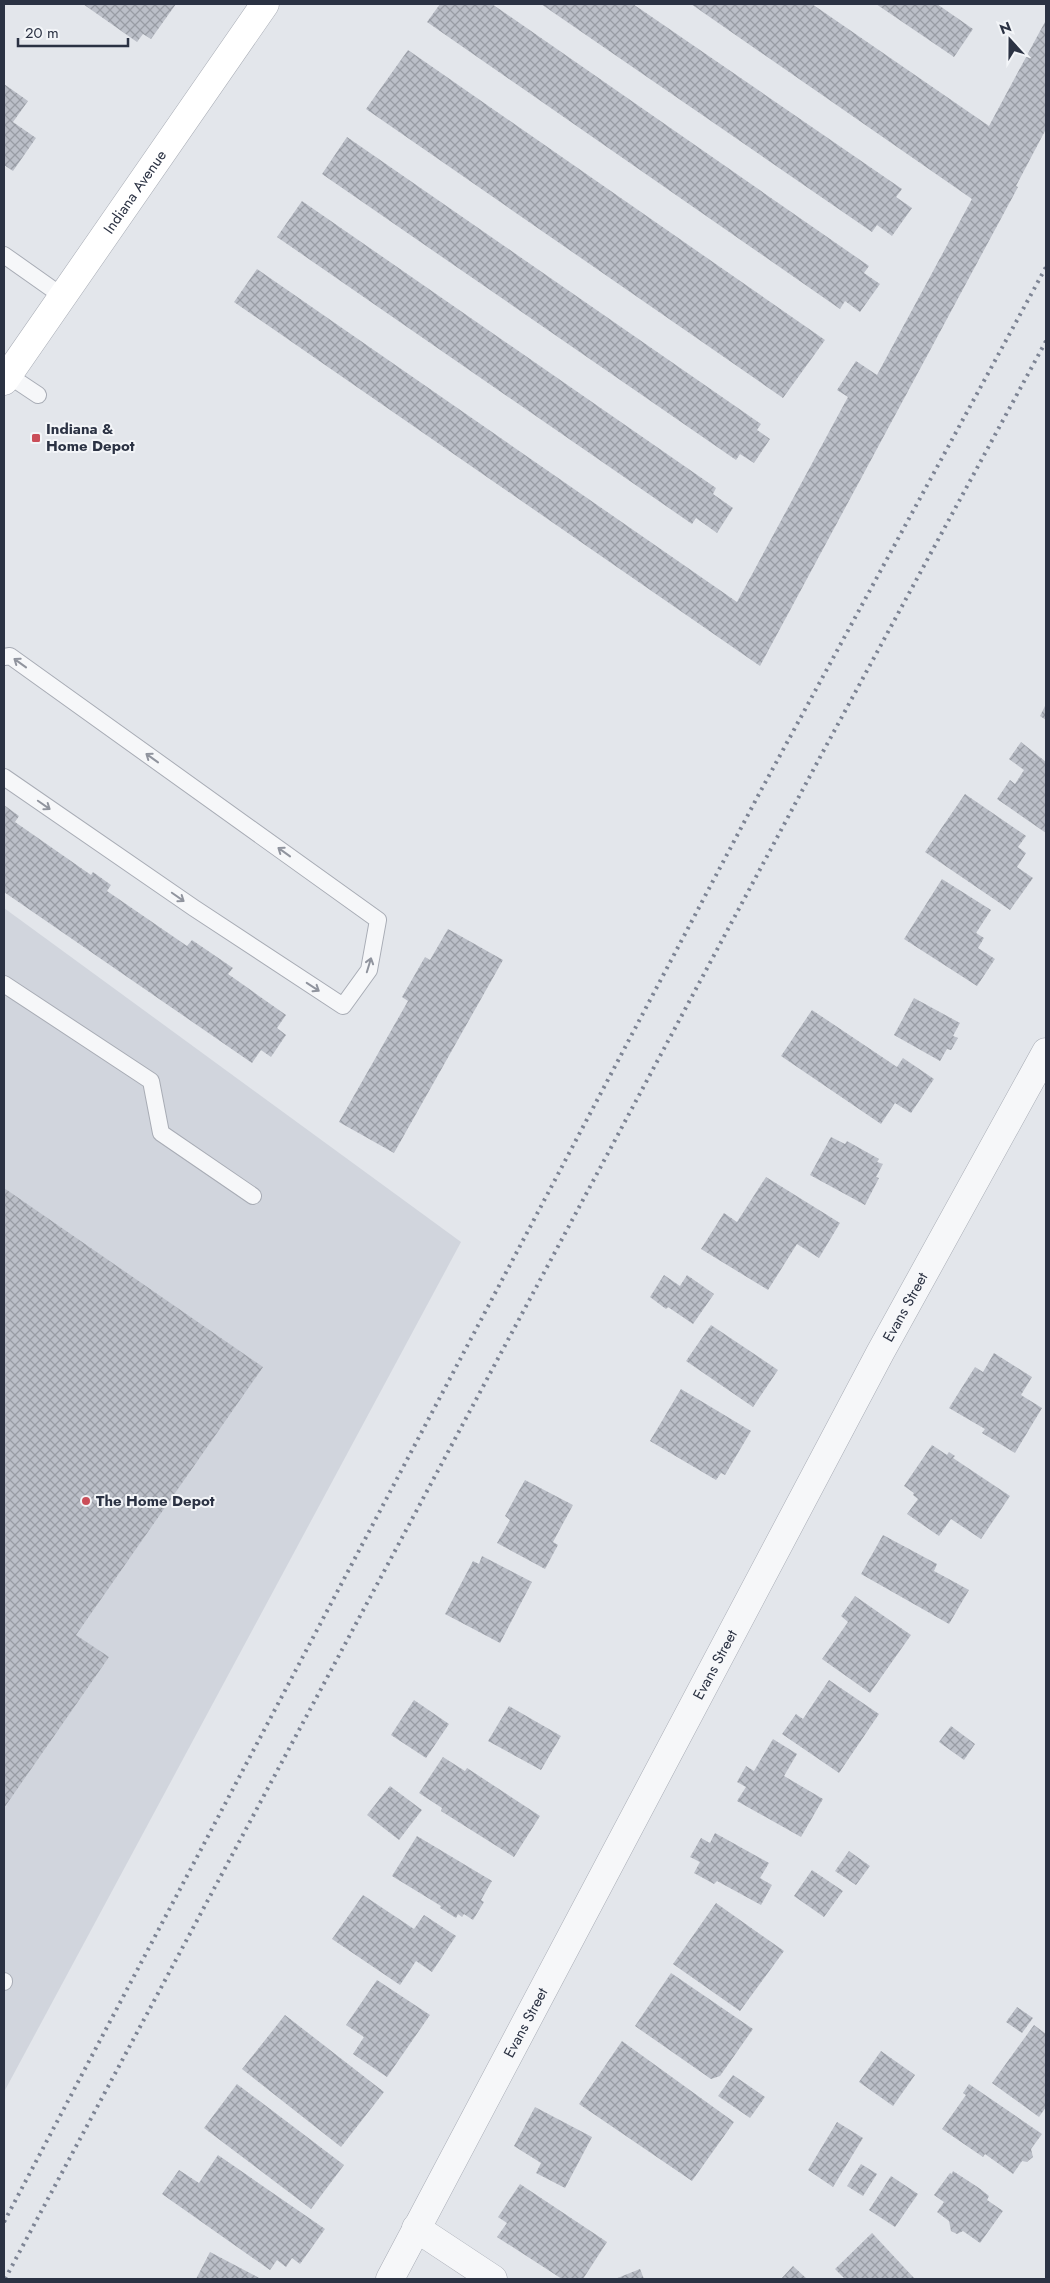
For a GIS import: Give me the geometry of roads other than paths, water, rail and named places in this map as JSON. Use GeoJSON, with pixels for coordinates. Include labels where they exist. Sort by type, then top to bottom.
{"type":"FeatureCollection","features":[{"type":"Feature","properties":{"kind":"main road","name":"Indiana Avenue"},"geometry":{"type":"LineString","coordinates":[[6,378],[265,4]]}},
{"type":"Feature","properties":{"kind":"street","name":"Evans Street"},"geometry":{"type":"LineString","coordinates":[[390,2279],[880,1353],[1046,1052]]}},
{"type":"Feature","properties":{"kind":"street"},"geometry":{"type":"LineString","coordinates":[[416,2228],[493,2279]]}},
{"type":"Feature","properties":{"kind":"lane"},"geometry":{"type":"LineString","coordinates":[[4,255],[62,296]]}},
{"type":"Feature","properties":{"kind":"lane"},"geometry":{"type":"LineString","coordinates":[[6,378],[38,395]]}},
{"type":"Feature","properties":{"kind":"lane"},"geometry":{"type":"LineString","coordinates":[[4,657],[10,656],[378,920],[369,970],[343,1006],[194,908],[4,777]]}},
{"type":"Feature","properties":{"kind":"lane"},"geometry":{"type":"LineString","coordinates":[[4,984],[152,1081],[161,1134],[253,1196]]}},
{"type":"Feature","properties":{"kind":"railway"},"geometry":{"type":"LineString","coordinates":[[4,2222],[759,794],[1046,267]]}},
{"type":"Feature","properties":{"kind":"railway"},"geometry":{"type":"LineString","coordinates":[[5,2279],[825,748],[1046,341]]}},
{"type":"Feature","properties":{"kind":"place","name":"Indiana & Home Depot"},"geometry":{"type":"Point","coordinates":[36,438]}},
{"type":"Feature","properties":{"kind":"place","name":"The Home Depot"},"geometry":{"type":"Point","coordinates":[86,1501]}}]}
